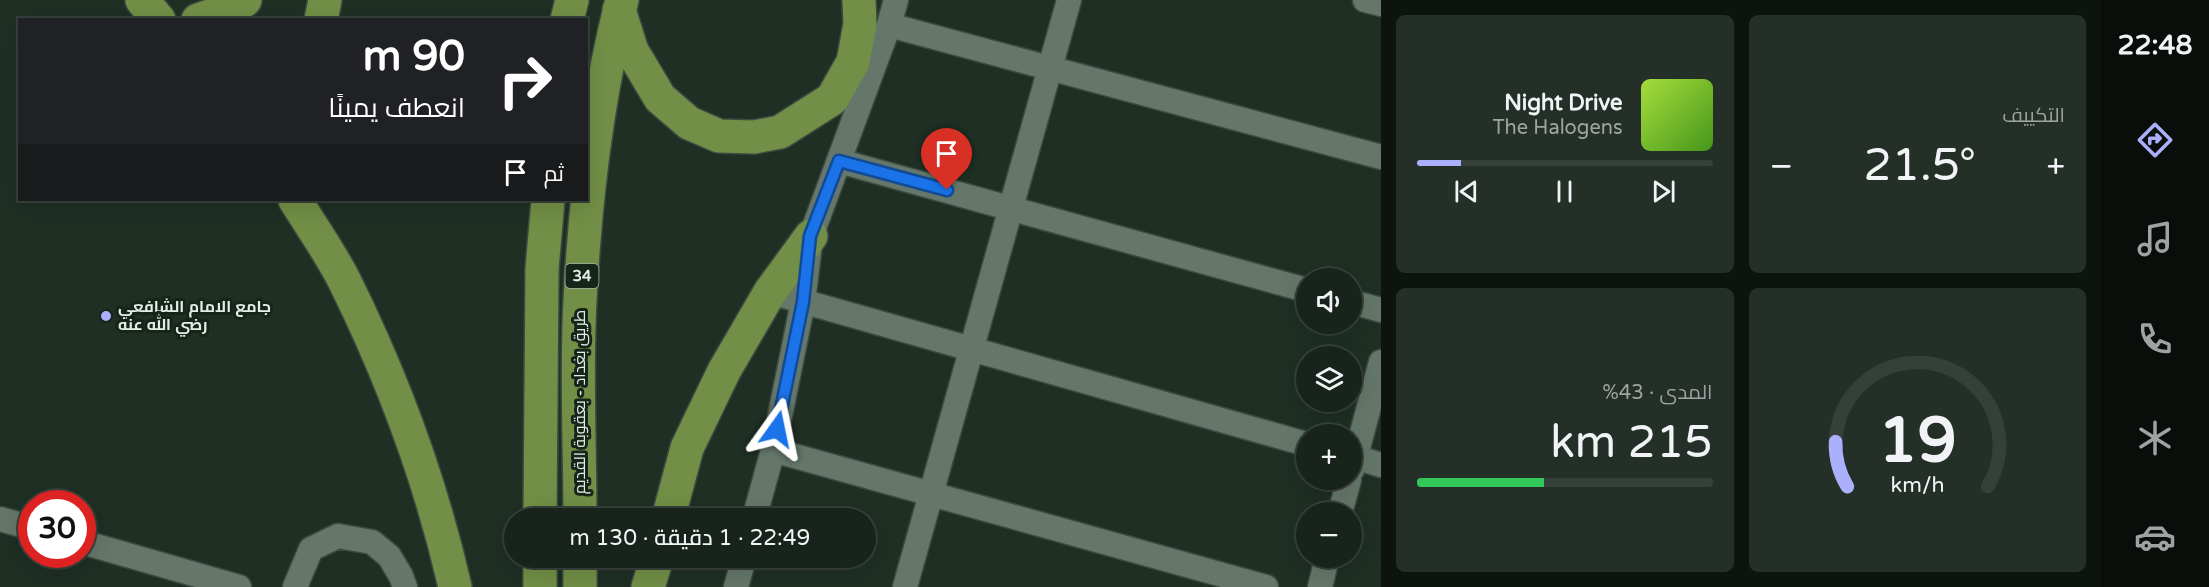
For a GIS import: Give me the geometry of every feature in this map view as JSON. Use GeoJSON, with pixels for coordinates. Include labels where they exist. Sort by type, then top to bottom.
{"type":"FeatureCollection","features":[{"type":"Feature","properties":{"kind":"highway"},"geometry":{"type":"LineString","coordinates":[[142,0],[157,18]]}},
{"type":"Feature","properties":{"kind":"highway"},"geometry":{"type":"LineString","coordinates":[[204,18],[230,9],[245,0]]}},
{"type":"Feature","properties":{"kind":"highway"},"geometry":{"type":"LineString","coordinates":[[321,18],[325,0]]}},
{"type":"Feature","properties":{"kind":"highway"},"geometry":{"type":"LineString","coordinates":[[568,18],[572,0]]}},
{"type":"Feature","properties":{"kind":"highway"},"geometry":{"type":"LineString","coordinates":[[621,5],[632,51],[660,98],[689,123],[719,136],[754,137],[780,132],[832,99],[853,62],[860,24],[859,0]]}},
{"type":"Feature","properties":{"kind":"highway","name":"طريق بغداد - بعقوبة القديم"},"geometry":{"type":"LineString","coordinates":[[588,194],[611,44],[621,5]]}},
{"type":"Feature","properties":{"kind":"highway"},"geometry":{"type":"LineString","coordinates":[[296,201],[344,280],[385,370],[417,453],[443,532],[455,587]]}},
{"type":"Feature","properties":{"kind":"highway","name":"34"},"geometry":{"type":"LineString","coordinates":[[540,508],[542,268],[548,201]]}},
{"type":"Feature","properties":{"kind":"highway","name":"طريق بغداد - بعقوبة القديم"},"geometry":{"type":"LineString","coordinates":[[580,508],[580,303],[587,201]]}},
{"type":"Feature","properties":{"kind":"highway"},"geometry":{"type":"LineString","coordinates":[[671,508],[687,448],[724,371],[770,292],[810,236]]}},
{"type":"Feature","properties":{"kind":"highway"},"geometry":{"type":"LineString","coordinates":[[540,568],[540,587]]}},
{"type":"Feature","properties":{"kind":"highway"},"geometry":{"type":"LineString","coordinates":[[580,568],[580,587]]}},
{"type":"Feature","properties":{"kind":"highway"},"geometry":{"type":"LineString","coordinates":[[648,587],[654,568]]}},
{"type":"Feature","properties":{"kind":"street"},"geometry":{"type":"LineString","coordinates":[[757,508],[773,450],[803,302],[810,236],[889,25],[896,0]]}},
{"type":"Feature","properties":{"kind":"street"},"geometry":{"type":"LineString","coordinates":[[905,587],[1069,0]]}},
{"type":"Feature","properties":{"kind":"street"},"geometry":{"type":"LineString","coordinates":[[1365,0],[1381,4]]}},
{"type":"Feature","properties":{"kind":"street"},"geometry":{"type":"LineString","coordinates":[[889,25],[1381,157]]}},
{"type":"Feature","properties":{"kind":"street"},"geometry":{"type":"LineString","coordinates":[[839,161],[1296,287]]}},
{"type":"Feature","properties":{"kind":"street"},"geometry":{"type":"LineString","coordinates":[[770,292],[1296,441]]}},
{"type":"Feature","properties":{"kind":"street"},"geometry":{"type":"LineString","coordinates":[[1362,305],[1381,310]]}},
{"type":"Feature","properties":{"kind":"street"},"geometry":{"type":"LineString","coordinates":[[1362,430],[1381,362]]}},
{"type":"Feature","properties":{"kind":"street"},"geometry":{"type":"LineString","coordinates":[[773,450],[1266,587]]}},
{"type":"Feature","properties":{"kind":"street"},"geometry":{"type":"LineString","coordinates":[[1362,466],[1381,465]]}},
{"type":"Feature","properties":{"kind":"street"},"geometry":{"type":"LineString","coordinates":[[0,519],[18,524]]}},
{"type":"Feature","properties":{"kind":"street"},"geometry":{"type":"LineString","coordinates":[[295,587],[311,549],[338,536],[372,542],[389,556],[405,587]]}},
{"type":"Feature","properties":{"kind":"street"},"geometry":{"type":"LineString","coordinates":[[96,546],[239,587]]}},
{"type":"Feature","properties":{"kind":"street"},"geometry":{"type":"LineString","coordinates":[[736,587],[741,568]]}},
{"type":"Feature","properties":{"kind":"street"},"geometry":{"type":"LineString","coordinates":[[1320,587],[1325,568]]}},
{"type":"Feature","properties":{"kind":"place","name":"جامع الامام الشافعي رضي الله عنه"},"geometry":{"type":"Point","coordinates":[106,316]}},
{"type":"Feature","properties":{"kind":"route"},"geometry":{"type":"LineString","coordinates":[[777,429],[803,302],[810,236],[839,161],[947,190]]}}]}
